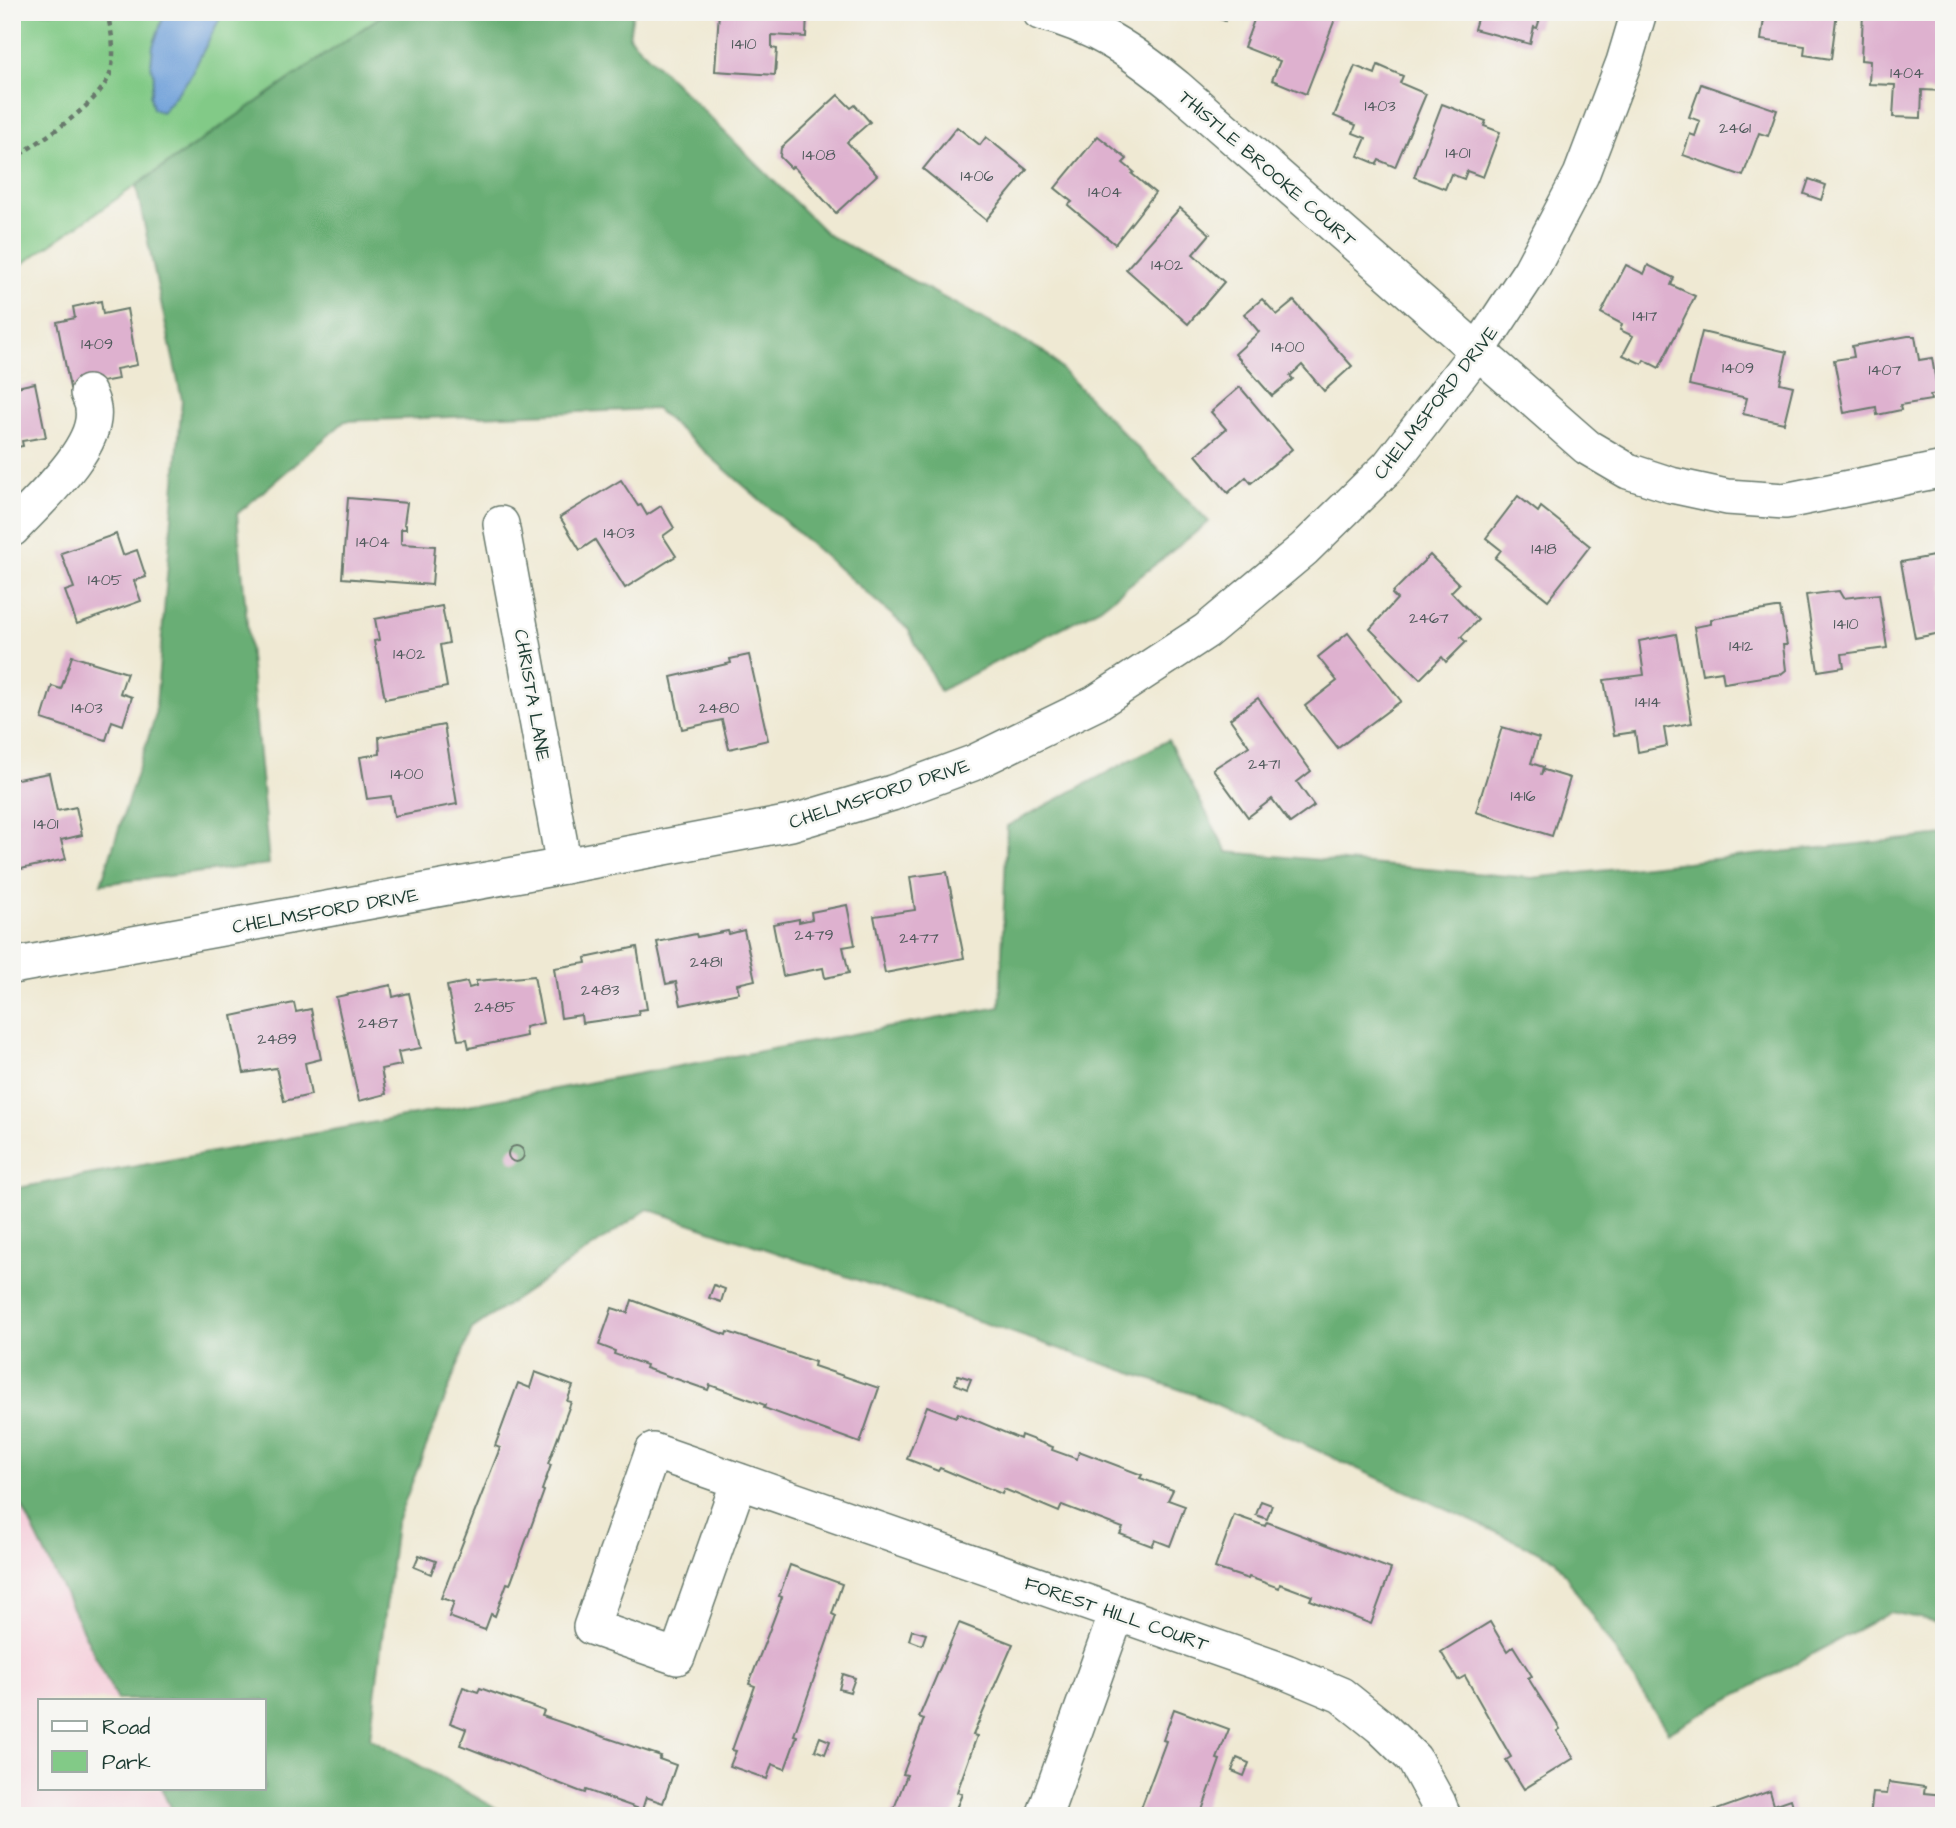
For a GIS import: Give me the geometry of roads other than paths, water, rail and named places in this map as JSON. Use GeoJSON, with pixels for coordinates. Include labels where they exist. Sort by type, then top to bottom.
{"type":"FeatureCollection","features":[{"type":"Feature","properties":{"kind":"street","name":"THISTLE BROOKE COURT"},"geometry":{"type":"LineString","coordinates":[[1040,12],[1075,23],[1134,53],[1587,447],[1628,471],[1677,487],[1727,497],[1784,500],[1944,469]]}},
{"type":"Feature","properties":{"kind":"street","name":"CHELMSFORD DRIVE"},"geometry":{"type":"LineString","coordinates":[[12,966],[791,822],[892,793],[973,763],[1096,703],[1206,631],[1304,549],[1389,466],[1477,352],[1531,270],[1581,175],[1624,62],[1639,12]]}},
{"type":"Feature","properties":{"kind":"street"},"geometry":{"type":"LineString","coordinates":[[12,529],[72,465],[88,439],[94,410],[88,393]]}},
{"type":"Feature","properties":{"kind":"street","name":"CHRISTA LANE"},"geometry":{"type":"LineString","coordinates":[[501,524],[564,866]]}},
{"type":"Feature","properties":{"kind":"street","name":"FOREST HILL COURT"},"geometry":{"type":"LineString","coordinates":[[739,1481],[677,1657],[591,1627],[653,1451],[739,1481],[1286,1672],[1341,1695],[1381,1727],[1414,1759],[1443,1816]]}},
{"type":"Feature","properties":{"kind":"street"},"geometry":{"type":"LineString","coordinates":[[1044,1816],[1117,1613]]}},
{"type":"Feature","properties":{"kind":"water"},"geometry":{"type":"Polygon","coordinates":[[[165,12],[223,12],[190,77],[162,112],[153,109],[150,96],[154,77],[151,65],[153,46],[165,12]]]}}]}
